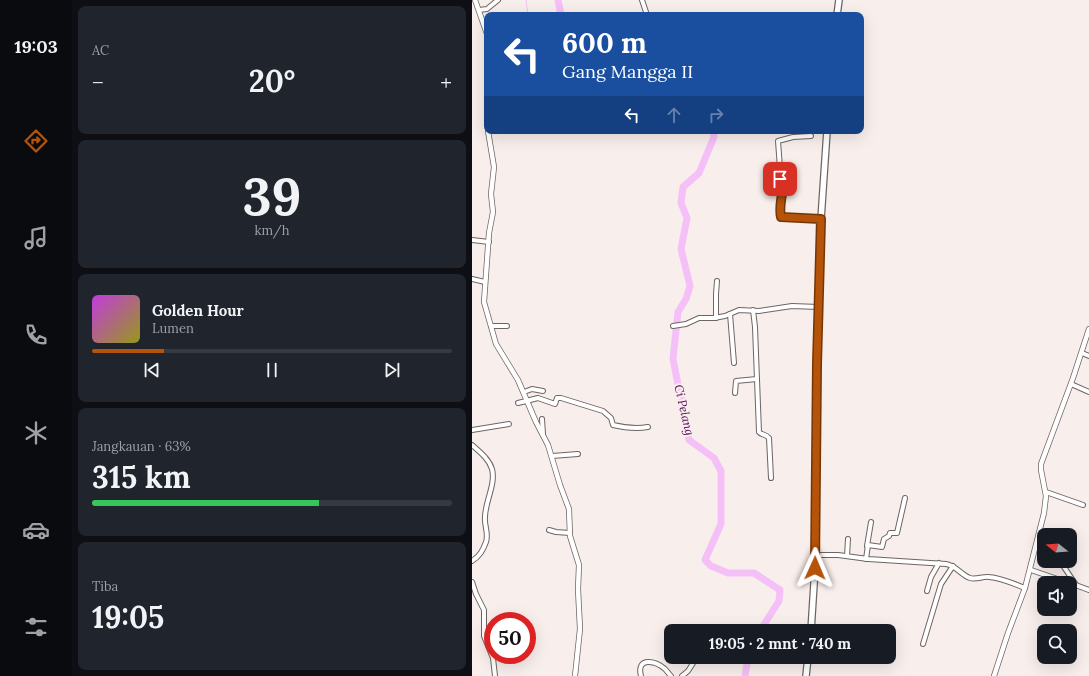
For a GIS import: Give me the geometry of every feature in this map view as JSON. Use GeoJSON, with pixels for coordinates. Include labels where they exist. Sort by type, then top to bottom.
{"type":"FeatureCollection","features":[{"type":"Feature","properties":{"kind":"main road"},"geometry":{"type":"LineString","coordinates":[[837,12],[839,0]]}},
{"type":"Feature","properties":{"kind":"main road"},"geometry":{"type":"LineString","coordinates":[[811,624],[816,555],[817,379],[821,219],[827,134]]}},
{"type":"Feature","properties":{"kind":"main road"},"geometry":{"type":"LineString","coordinates":[[806,676],[807,664]]}},
{"type":"Feature","properties":{"kind":"street"},"geometry":{"type":"LineString","coordinates":[[475,0],[484,25]]}},
{"type":"Feature","properties":{"kind":"street"},"geometry":{"type":"LineString","coordinates":[[479,10],[487,9],[498,0]]}},
{"type":"Feature","properties":{"kind":"street"},"geometry":{"type":"LineString","coordinates":[[642,0],[646,12]]}},
{"type":"Feature","properties":{"kind":"street"},"geometry":{"type":"LineString","coordinates":[[488,134],[494,171],[491,194],[494,212],[489,242],[484,302],[498,348],[516,375],[549,447],[569,509],[570,533],[579,565],[578,589],[580,629],[575,676]]}},
{"type":"Feature","properties":{"kind":"street"},"geometry":{"type":"LineString","coordinates":[[811,136],[793,137],[778,141],[780,168],[779,178],[784,184],[781,194],[780,215],[788,218],[821,219]]}},
{"type":"Feature","properties":{"kind":"street"},"geometry":{"type":"LineString","coordinates":[[472,240],[489,242]]}},
{"type":"Feature","properties":{"kind":"street"},"geometry":{"type":"LineString","coordinates":[[472,279],[485,282]]}},
{"type":"Feature","properties":{"kind":"street"},"geometry":{"type":"LineString","coordinates":[[716,318],[717,281]]}},
{"type":"Feature","properties":{"kind":"street"},"geometry":{"type":"LineString","coordinates":[[673,326],[679,326],[698,318],[716,318],[725,316],[739,310],[762,310],[788,306],[819,307]]}},
{"type":"Feature","properties":{"kind":"street"},"geometry":{"type":"LineString","coordinates":[[754,310],[756,327],[759,432],[769,438],[771,478]]}},
{"type":"Feature","properties":{"kind":"street"},"geometry":{"type":"LineString","coordinates":[[730,314],[734,363]]}},
{"type":"Feature","properties":{"kind":"street"},"geometry":{"type":"LineString","coordinates":[[491,326],[507,326]]}},
{"type":"Feature","properties":{"kind":"street"},"geometry":{"type":"LineString","coordinates":[[1040,528],[1046,502],[1046,492],[1041,470],[1042,464],[1082,352],[1087,344],[1089,329]]}},
{"type":"Feature","properties":{"kind":"street"},"geometry":{"type":"LineString","coordinates":[[1082,352],[1089,356]]}},
{"type":"Feature","properties":{"kind":"street"},"geometry":{"type":"LineString","coordinates":[[735,393],[736,382],[757,379]]}},
{"type":"Feature","properties":{"kind":"street"},"geometry":{"type":"LineString","coordinates":[[1071,384],[1089,392]]}},
{"type":"Feature","properties":{"kind":"street"},"geometry":{"type":"LineString","coordinates":[[524,392],[532,388],[543,391]]}},
{"type":"Feature","properties":{"kind":"street"},"geometry":{"type":"LineString","coordinates":[[518,403],[538,398],[555,404],[558,398],[561,398],[603,411],[611,418],[614,425],[626,428],[648,427]]}},
{"type":"Feature","properties":{"kind":"street"},"geometry":{"type":"LineString","coordinates":[[542,419],[542,434]]}},
{"type":"Feature","properties":{"kind":"street"},"geometry":{"type":"LineString","coordinates":[[472,430],[509,424]]}},
{"type":"Feature","properties":{"kind":"street"},"geometry":{"type":"LineString","coordinates":[[472,445],[488,460],[493,476],[485,510],[484,527],[487,534],[487,540],[482,552],[472,561]]}},
{"type":"Feature","properties":{"kind":"street"},"geometry":{"type":"LineString","coordinates":[[552,456],[578,454]]}},
{"type":"Feature","properties":{"kind":"street"},"geometry":{"type":"LineString","coordinates":[[1046,492],[1083,505]]}},
{"type":"Feature","properties":{"kind":"street"},"geometry":{"type":"LineString","coordinates":[[867,546],[882,547],[884,539],[889,536],[890,533],[897,533],[905,498]]}},
{"type":"Feature","properties":{"kind":"street"},"geometry":{"type":"LineString","coordinates":[[866,558],[871,522]]}},
{"type":"Feature","properties":{"kind":"street"},"geometry":{"type":"LineString","coordinates":[[549,530],[570,533]]}},
{"type":"Feature","properties":{"kind":"street"},"geometry":{"type":"LineString","coordinates":[[847,556],[848,539]]}},
{"type":"Feature","properties":{"kind":"street"},"geometry":{"type":"LineString","coordinates":[[994,676],[1008,633],[1026,588],[1037,543]]}},
{"type":"Feature","properties":{"kind":"street"},"geometry":{"type":"LineString","coordinates":[[816,555],[939,563],[953,566],[970,578],[995,578],[1026,588]]}},
{"type":"Feature","properties":{"kind":"street"},"geometry":{"type":"LineString","coordinates":[[927,591],[931,577],[939,563]]}},
{"type":"Feature","properties":{"kind":"street"},"geometry":{"type":"LineString","coordinates":[[924,644],[941,584],[953,566]]}},
{"type":"Feature","properties":{"kind":"street"},"geometry":{"type":"LineString","coordinates":[[1031,570],[1049,576]]}},
{"type":"Feature","properties":{"kind":"street"},"geometry":{"type":"LineString","coordinates":[[472,582],[484,610],[484,636],[493,658],[495,676]]}},
{"type":"Feature","properties":{"kind":"street"},"geometry":{"type":"LineString","coordinates":[[1077,585],[1089,590]]}},
{"type":"Feature","properties":{"kind":"street"},"geometry":{"type":"LineString","coordinates":[[641,676],[640,665],[644,662],[664,668],[671,676]]}},
{"type":"Feature","properties":{"kind":"street"},"geometry":{"type":"LineString","coordinates":[[682,676],[688,671],[692,664]]}},
{"type":"Feature","properties":{"kind":"waterway"},"geometry":{"type":"LineString","coordinates":[[526,0],[528,12]]}},
{"type":"Feature","properties":{"kind":"waterway","name":"Ci Pelang"},"geometry":{"type":"LineString","coordinates":[[558,0],[560,12]]}},
{"type":"Feature","properties":{"kind":"waterway","name":"Ci Pelang"},"geometry":{"type":"LineString","coordinates":[[714,134],[714,137],[699,173],[683,187],[681,203],[687,218],[681,249],[690,286],[686,299],[678,312],[673,359],[689,440],[714,458],[721,471],[721,524],[705,560],[711,566],[728,573],[754,573],[780,590],[779,601],[764,624]]}},
{"type":"Feature","properties":{"kind":"waterway","name":"Ci Pelang"},"geometry":{"type":"LineString","coordinates":[[745,676],[747,664]]}},
{"type":"Feature","properties":{"kind":"route"},"geometry":{"type":"LineString","coordinates":[[780,179],[784,184],[781,195],[781,217],[821,219],[817,364],[815,568]]}}]}
